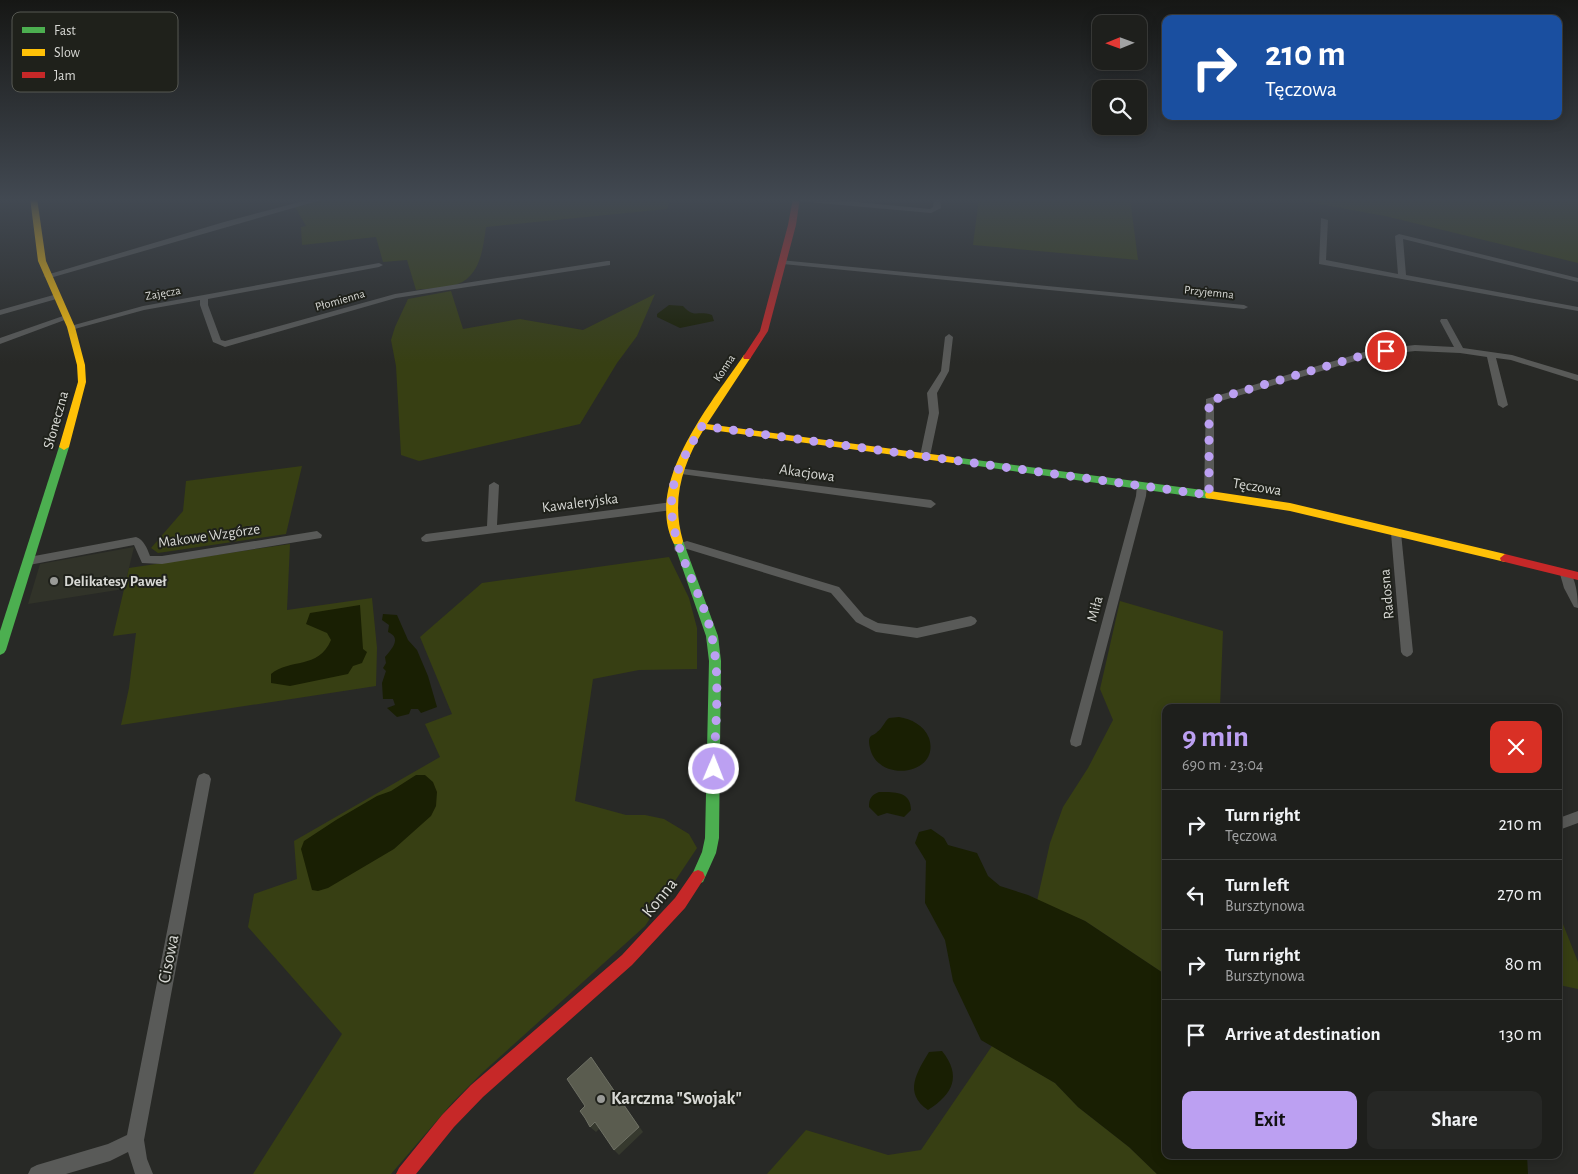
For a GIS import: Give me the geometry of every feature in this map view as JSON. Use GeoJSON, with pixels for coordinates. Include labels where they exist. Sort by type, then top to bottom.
{"type":"FeatureCollection","features":[{"type":"Feature","properties":{"kind":"street","name":"Słoneczna"},"geometry":{"type":"LineString","coordinates":[[0,650],[74,416],[82,382],[82,365],[69,322],[47,276],[41,253]]}},
{"type":"Feature","properties":{"kind":"street"},"geometry":{"type":"LineString","coordinates":[[47,276],[127,253]]}},
{"type":"Feature","properties":{"kind":"street","name":"Konna"},"geometry":{"type":"LineString","coordinates":[[405,1174],[448,1121],[477,1091],[647,941],[680,903],[703,868],[709,853],[713,825],[715,661],[712,636],[679,548],[672,506],[674,482],[702,426],[764,331],[785,253]]}},
{"type":"Feature","properties":{"kind":"street"},"geometry":{"type":"LineString","coordinates":[[1322,253],[1322,262],[1578,309]]}},
{"type":"Feature","properties":{"kind":"street"},"geometry":{"type":"LineString","coordinates":[[1400,253],[1402,277]]}},
{"type":"Feature","properties":{"kind":"street"},"geometry":{"type":"LineString","coordinates":[[1467,253],[1578,280]]}},
{"type":"Feature","properties":{"kind":"street","name":"Przyjemna"},"geometry":{"type":"LineString","coordinates":[[783,262],[1244,307]]}},
{"type":"Feature","properties":{"kind":"street","name":"Płomienna"},"geometry":{"type":"LineString","coordinates":[[204,297],[204,304],[217,342],[225,344],[395,296],[607,263]]}},
{"type":"Feature","properties":{"kind":"street","name":"Zajęcza"},"geometry":{"type":"LineString","coordinates":[[0,341],[69,322],[379,265]]}},
{"type":"Feature","properties":{"kind":"street"},"geometry":{"type":"LineString","coordinates":[[0,313],[57,296]]}},
{"type":"Feature","properties":{"kind":"street"},"geometry":{"type":"LineString","coordinates":[[1444,321],[1460,350]]}},
{"type":"Feature","properties":{"kind":"street"},"geometry":{"type":"LineString","coordinates":[[925,456],[934,413],[932,393],[945,371],[949,337]]}},
{"type":"Feature","properties":{"kind":"street"},"geometry":{"type":"LineString","coordinates":[[1209,495],[1209,401],[1371,353],[1415,348],[1460,350],[1491,354],[1519,360],[1578,378]]}},
{"type":"Feature","properties":{"kind":"street"},"geometry":{"type":"LineString","coordinates":[[1491,354],[1503,405]]}},
{"type":"Feature","properties":{"kind":"street","name":"Tęczowa"},"geometry":{"type":"LineString","coordinates":[[702,426],[1142,485],[1290,507],[1578,576]]}},
{"type":"Feature","properties":{"kind":"street","name":"Akacjowa"},"geometry":{"type":"LineString","coordinates":[[678,471],[931,504]]}},
{"type":"Feature","properties":{"kind":"street"},"geometry":{"type":"LineString","coordinates":[[492,529],[494,485]]}},
{"type":"Feature","properties":{"kind":"street","name":"Miła"},"geometry":{"type":"LineString","coordinates":[[1076,741],[1141,496],[1142,485]]}},
{"type":"Feature","properties":{"kind":"street","name":"Kawaleryjska"},"geometry":{"type":"LineString","coordinates":[[426,538],[672,506]]}},
{"type":"Feature","properties":{"kind":"street","name":"Radosna"},"geometry":{"type":"LineString","coordinates":[[1396,533],[1407,652]]}},
{"type":"Feature","properties":{"kind":"street","name":"Makowe Wzgórze"},"geometry":{"type":"LineString","coordinates":[[29,561],[136,541],[142,548],[146,560],[162,560],[317,535]]}},
{"type":"Feature","properties":{"kind":"street"},"geometry":{"type":"LineString","coordinates":[[679,548],[688,545],[835,590],[860,619],[876,627],[926,633],[971,621]]}},
{"type":"Feature","properties":{"kind":"street"},"geometry":{"type":"LineString","coordinates":[[1566,574],[1578,604]]}},
{"type":"Feature","properties":{"kind":"street","name":"Cisowa"},"geometry":{"type":"LineString","coordinates":[[144,1174],[138,1159],[135,1140],[204,779]]}},
{"type":"Feature","properties":{"kind":"street"},"geometry":{"type":"LineString","coordinates":[[1562,823],[1578,817]]}},
{"type":"Feature","properties":{"kind":"street"},"geometry":{"type":"LineString","coordinates":[[37,1174],[110,1152],[135,1140]]}},
{"type":"Feature","properties":{"kind":"shaded area"},"geometry":{"type":"Polygon","coordinates":[[[380,253],[481,253],[472,274],[466,280],[448,287],[416,290],[407,260],[383,262],[380,253]]]}},
{"type":"Feature","properties":{"kind":"shaded area"},"geometry":{"type":"Polygon","coordinates":[[[1059,253],[1137,253],[1138,260],[1059,253]]]}},
{"type":"Feature","properties":{"kind":"shaded area"},"geometry":{"type":"Polygon","coordinates":[[[1536,253],[1578,253],[1578,263],[1536,253]]]}},
{"type":"Feature","properties":{"kind":"shaded area"},"geometry":{"type":"Polygon","coordinates":[[[451,291],[463,329],[520,319],[583,330],[655,294],[637,336],[617,363],[580,424],[419,461],[401,455],[396,366],[391,340],[408,299],[451,291]]]}},
{"type":"Feature","properties":{"kind":"shaded area"},"geometry":{"type":"Polygon","coordinates":[[[669,305],[683,306],[693,313],[712,315],[714,321],[680,328],[657,317],[657,314],[669,305]]]}},
{"type":"Feature","properties":{"kind":"shaded area"},"geometry":{"type":"Polygon","coordinates":[[[302,466],[286,534],[158,553],[151,548],[183,511],[186,481],[302,466]]]}},
{"type":"Feature","properties":{"kind":"shaded area"},"geometry":{"type":"Polygon","coordinates":[[[290,544],[287,610],[372,598],[377,648],[376,686],[121,725],[129,688],[136,633],[113,636],[129,568],[290,544]]]}},
{"type":"Feature","properties":{"kind":"shaded area"},"geometry":{"type":"Polygon","coordinates":[[[134,547],[124,589],[28,604],[40,564],[134,547]]]}},
{"type":"Feature","properties":{"kind":"shaded area"},"geometry":{"type":"Polygon","coordinates":[[[669,557],[689,598],[697,628],[697,669],[639,670],[593,679],[575,801],[626,815],[645,815],[664,819],[689,834],[697,848],[645,926],[482,1073],[453,1102],[391,1174],[253,1174],[342,1034],[248,927],[254,894],[297,879],[294,841],[440,757],[425,724],[452,714],[420,637],[482,583],[669,557]]]}},
{"type":"Feature","properties":{"kind":"shaded area"},"geometry":{"type":"Polygon","coordinates":[[[1120,601],[1223,631],[1220,704],[1162,704],[1162,972],[1085,921],[1037,901],[1050,843],[1063,807],[1088,768],[1113,720],[1100,689],[1120,601]]]}},
{"type":"Feature","properties":{"kind":"shaded area"},"geometry":{"type":"Polygon","coordinates":[[[360,605],[363,649],[367,652],[362,663],[353,666],[348,674],[290,686],[271,683],[271,674],[278,669],[319,656],[331,640],[327,633],[306,624],[310,613],[360,605]]]}},
{"type":"Feature","properties":{"kind":"shaded area"},"geometry":{"type":"Polygon","coordinates":[[[383,614],[397,615],[408,640],[417,650],[428,676],[437,707],[421,713],[418,709],[411,709],[409,714],[397,717],[387,708],[395,705],[393,699],[383,699],[382,683],[386,671],[383,668],[386,663],[385,657],[393,647],[395,640],[392,634],[388,632],[389,625],[382,620],[383,614]]]}},
{"type":"Feature","properties":{"kind":"shaded area"},"geometry":{"type":"Polygon","coordinates":[[[899,717],[917,723],[927,733],[929,738],[930,751],[926,760],[918,767],[907,770],[895,770],[884,767],[875,759],[869,745],[870,737],[889,718],[899,717]]]}},
{"type":"Feature","properties":{"kind":"shaded area"},"geometry":{"type":"Polygon","coordinates":[[[416,775],[425,775],[433,782],[437,792],[436,806],[431,816],[394,849],[328,888],[318,891],[312,890],[301,849],[304,841],[336,820],[377,796],[391,791],[416,775]]]}},
{"type":"Feature","properties":{"kind":"shaded area"},"geometry":{"type":"Polygon","coordinates":[[[879,792],[896,793],[905,796],[908,799],[911,810],[904,817],[887,813],[878,816],[869,807],[869,804],[872,796],[879,792]]]}},
{"type":"Feature","properties":{"kind":"shaded area"},"geometry":{"type":"Polygon","coordinates":[[[931,829],[944,838],[948,845],[977,853],[988,876],[1000,886],[1028,895],[1085,921],[1162,972],[1162,1159],[1527,1159],[1528,1174],[1157,1174],[1129,1147],[1078,1107],[1055,1083],[981,1040],[953,981],[945,940],[925,903],[926,861],[915,843],[919,832],[931,829]]]}},
{"type":"Feature","properties":{"kind":"shaded area"},"geometry":{"type":"Polygon","coordinates":[[[1562,922],[1578,962],[1578,989],[1562,986],[1562,922]]]}},
{"type":"Feature","properties":{"kind":"shaded area"},"geometry":{"type":"Polygon","coordinates":[[[992,1046],[1055,1083],[1078,1107],[1129,1147],[1157,1174],[767,1174],[806,1130],[888,1155],[921,1150],[992,1046]]]}},
{"type":"Feature","properties":{"kind":"shaded area"},"geometry":{"type":"Polygon","coordinates":[[[942,1051],[952,1069],[952,1084],[944,1098],[928,1110],[916,1097],[915,1082],[920,1067],[929,1052],[942,1051]]]}},
{"type":"Feature","properties":{"kind":"building","name":"Karczma \"Swojak\""},"geometry":{"type":"Polygon","coordinates":[[[591,1057],[639,1127],[614,1150],[595,1122],[590,1127],[580,1111],[585,1106],[567,1079],[591,1057]]]}},
{"type":"Feature","properties":{"kind":"traffic: fast"},"geometry":{"type":"LineString","coordinates":[[0,650],[64,447]]}},
{"type":"Feature","properties":{"kind":"traffic: fast"},"geometry":{"type":"LineString","coordinates":[[953,460],[1210,495]]}},
{"type":"Feature","properties":{"kind":"traffic: fast"},"geometry":{"type":"LineString","coordinates":[[678,541],[712,636],[715,661],[712,838],[709,853],[698,877]]}},
{"type":"Feature","properties":{"kind":"traffic: slow"},"geometry":{"type":"LineString","coordinates":[[41,253],[42,261],[71,327],[81,365],[82,382],[64,447]]}},
{"type":"Feature","properties":{"kind":"traffic: slow"},"geometry":{"type":"LineString","coordinates":[[678,541],[674,527],[672,505],[674,484],[678,470],[694,437],[747,357]]}},
{"type":"Feature","properties":{"kind":"traffic: slow"},"geometry":{"type":"LineString","coordinates":[[702,426],[953,460]]}},
{"type":"Feature","properties":{"kind":"traffic: slow"},"geometry":{"type":"LineString","coordinates":[[1210,495],[1290,507],[1505,558]]}},
{"type":"Feature","properties":{"kind":"traffic: jam"},"geometry":{"type":"LineString","coordinates":[[747,357],[764,331],[785,253]]}},
{"type":"Feature","properties":{"kind":"traffic: jam"},"geometry":{"type":"LineString","coordinates":[[1505,558],[1578,576]]}},
{"type":"Feature","properties":{"kind":"traffic: jam"},"geometry":{"type":"LineString","coordinates":[[405,1174],[448,1121],[477,1091],[627,960],[680,903],[698,877]]}},
{"type":"Feature","properties":{"kind":"place","name":"Delikatesy Paweł"},"geometry":{"type":"Point","coordinates":[54,581]}},
{"type":"Feature","properties":{"kind":"place","name":"Karczma \"Swojak\""},"geometry":{"type":"Point","coordinates":[601,1099]}},
{"type":"Feature","properties":{"kind":"route"},"geometry":{"type":"LineString","coordinates":[[714,769],[716,684],[712,636],[699,597],[679,548],[672,506],[674,482],[678,471],[702,426],[1209,495],[1209,401],[1371,353],[1386,351]]}}]}
